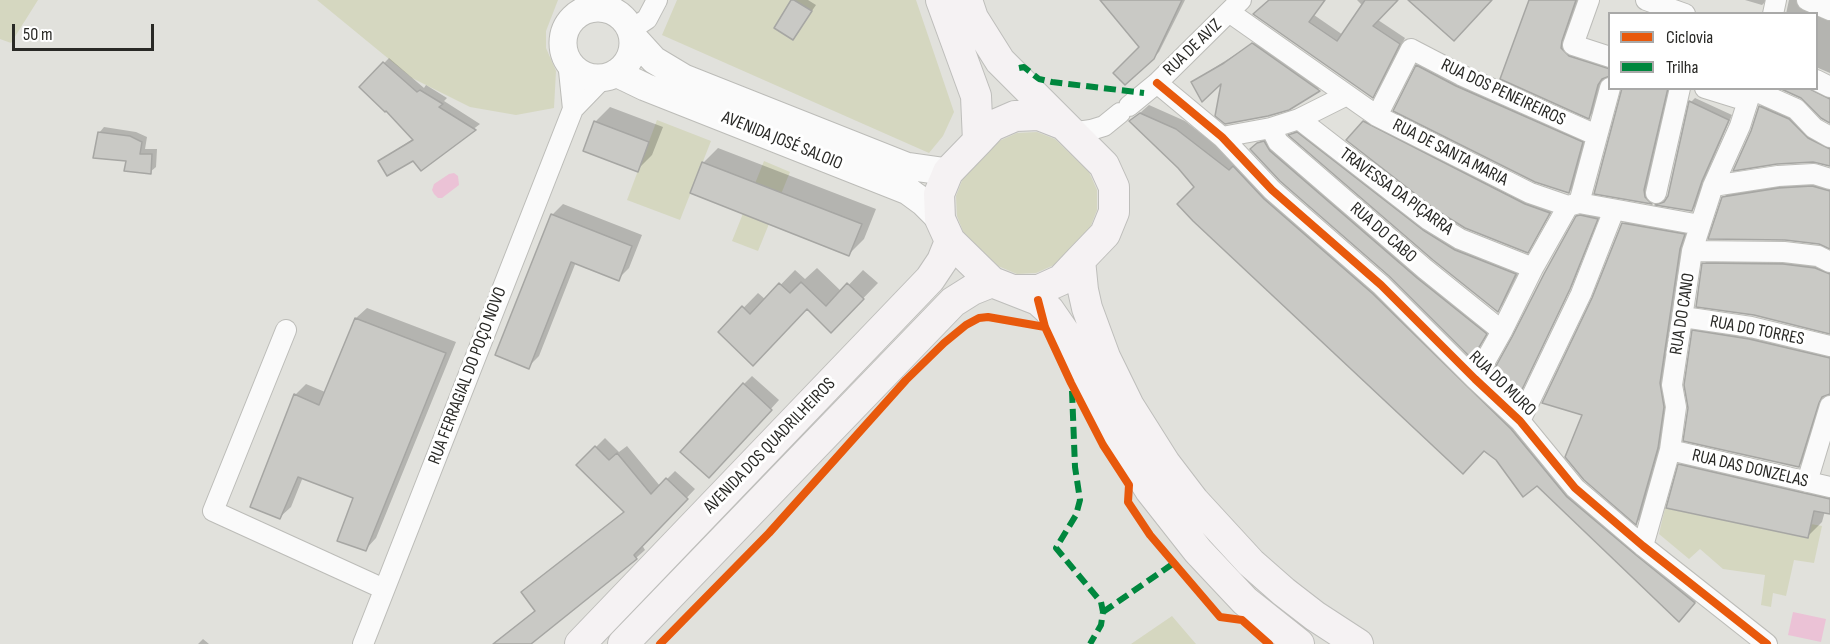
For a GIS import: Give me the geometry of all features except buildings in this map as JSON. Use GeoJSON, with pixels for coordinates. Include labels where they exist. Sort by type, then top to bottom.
{"type":"FeatureCollection","features":[{"type":"Feature","properties":{"kind":"main road"},"geometry":{"type":"LineString","coordinates":[[941,0],[976,96],[978,141]]}},
{"type":"Feature","properties":{"kind":"main road"},"geometry":{"type":"LineString","coordinates":[[967,0],[974,18],[1000,61],[1104,165],[1114,187],[1114,212],[1105,234],[1061,280],[1039,290],[1003,286]]}},
{"type":"Feature","properties":{"kind":"main road"},"geometry":{"type":"LineString","coordinates":[[594,7],[608,8],[624,20],[633,52],[627,64],[610,76],[589,77],[577,71],[568,61],[563,47],[564,33],[571,10],[580,12],[594,7]]}},
{"type":"Feature","properties":{"kind":"main road","name":"AVENIDA JOSÉ SALOIO"},"geometry":{"type":"LineString","coordinates":[[624,20],[654,60],[684,78],[906,165],[948,172]]}},
{"type":"Feature","properties":{"kind":"main road","name":"AVENIDA JOSÉ SALOIO"},"geometry":{"type":"LineString","coordinates":[[610,76],[655,91],[908,191],[923,202],[945,230]]}},
{"type":"Feature","properties":{"kind":"main road"},"geometry":{"type":"LineString","coordinates":[[1066,128],[1039,115],[1015,116],[992,126],[948,172],[939,194],[945,230],[1003,286],[1038,300],[1059,322],[1101,411],[1150,490],[1198,551],[1245,601],[1299,644]]}},
{"type":"Feature","properties":{"kind":"main road","name":"AVENIDA DOS QUADRILHEIROS"},"geometry":{"type":"LineString","coordinates":[[580,644],[930,279],[942,261],[945,230]]}},
{"type":"Feature","properties":{"kind":"main road"},"geometry":{"type":"LineString","coordinates":[[1080,260],[1087,308],[1105,357],[1129,406],[1165,463],[1194,501],[1251,563],[1284,592],[1358,644]]}},
{"type":"Feature","properties":{"kind":"main road","name":"AVENIDA DOS QUADRILHEIROS"},"geometry":{"type":"LineString","coordinates":[[623,644],[953,302],[972,290],[1003,286]]}},
{"type":"Feature","properties":{"kind":"street"},"geometry":{"type":"LineString","coordinates":[[624,20],[647,19],[657,0]]}},
{"type":"Feature","properties":{"kind":"street"},"geometry":{"type":"LineString","coordinates":[[1589,0],[1573,45],[1608,56]]}},
{"type":"Feature","properties":{"kind":"street"},"geometry":{"type":"LineString","coordinates":[[1646,0],[1685,9]]}},
{"type":"Feature","properties":{"kind":"street"},"geometry":{"type":"LineString","coordinates":[[1807,0],[1830,10]]}},
{"type":"Feature","properties":{"kind":"street","name":"RUA DE AVIZ"},"geometry":{"type":"LineString","coordinates":[[1066,128],[1092,130],[1104,126],[1157,82],[1231,4]]}},
{"type":"Feature","properties":{"kind":"street","name":"RUA DE SANTA MARIA"},"geometry":{"type":"LineString","coordinates":[[1231,4],[1377,116],[1530,193],[1574,204],[1700,225]]}},
{"type":"Feature","properties":{"kind":"street","name":"RUA DOS PENEIREIROS"},"geometry":{"type":"LineString","coordinates":[[1377,116],[1411,49],[1461,75],[1596,135]]}},
{"type":"Feature","properties":{"kind":"street"},"geometry":{"type":"LineString","coordinates":[[568,61],[573,109]]}},
{"type":"Feature","properties":{"kind":"street"},"geometry":{"type":"LineString","coordinates":[[573,109],[610,76]]}},
{"type":"Feature","properties":{"kind":"street","name":"RUA DO MURO"},"geometry":{"type":"LineString","coordinates":[[1157,82],[1222,137],[1272,190],[1381,285],[1520,421],[1575,488],[1767,644]]}},
{"type":"Feature","properties":{"kind":"street"},"geometry":{"type":"LineString","coordinates":[[1475,379],[1533,268],[1574,204],[1609,90]]}},
{"type":"Feature","properties":{"kind":"street"},"geometry":{"type":"LineString","coordinates":[[1656,193],[1680,90]]}},
{"type":"Feature","properties":{"kind":"street"},"geometry":{"type":"LineString","coordinates":[[1722,90],[1750,93],[1796,109],[1814,128],[1830,137]]}},
{"type":"Feature","properties":{"kind":"street","name":"RUA DO CANO"},"geometry":{"type":"LineString","coordinates":[[1644,546],[1670,450],[1676,407],[1672,385],[1692,251],[1713,186],[1740,126],[1750,93]]}},
{"type":"Feature","properties":{"kind":"street"},"geometry":{"type":"LineString","coordinates":[[1222,137],[1271,128],[1299,119],[1347,95]]}},
{"type":"Feature","properties":{"kind":"street","name":"RUA FERRAGIAL DO POÇO NOVO"},"geometry":{"type":"LineString","coordinates":[[363,644],[573,109]]}},
{"type":"Feature","properties":{"kind":"street","name":"TRAVESSA DA PIÇARRA"},"geometry":{"type":"LineString","coordinates":[[1299,119],[1429,220],[1460,238],[1533,268]]}},
{"type":"Feature","properties":{"kind":"street","name":"RUA DO CABO"},"geometry":{"type":"LineString","coordinates":[[1271,128],[1278,142],[1425,269],[1502,331]]}},
{"type":"Feature","properties":{"kind":"street"},"geometry":{"type":"LineString","coordinates":[[1713,186],[1787,175],[1814,174],[1830,179]]}},
{"type":"Feature","properties":{"kind":"street"},"geometry":{"type":"LineString","coordinates":[[1520,421],[1581,294],[1614,210]]}},
{"type":"Feature","properties":{"kind":"street"},"geometry":{"type":"LineString","coordinates":[[1692,251],[1784,252],[1818,256],[1830,262]]}},
{"type":"Feature","properties":{"kind":"street","name":"RUA DO TORRES"},"geometry":{"type":"LineString","coordinates":[[1683,317],[1751,327],[1830,346]]}},
{"type":"Feature","properties":{"kind":"street"},"geometry":{"type":"LineString","coordinates":[[286,330],[213,512],[384,589]]}},
{"type":"Feature","properties":{"kind":"street"},"geometry":{"type":"LineString","coordinates":[[1807,482],[1830,406]]}},
{"type":"Feature","properties":{"kind":"street","name":"RUA DAS DONZELAS"},"geometry":{"type":"LineString","coordinates":[[1670,450],[1830,488]]}},
{"type":"Feature","properties":{"kind":"green space"},"geometry":{"type":"Polygon","coordinates":[[[0,0],[38,0],[11,43],[0,39],[0,0]]]}},
{"type":"Feature","properties":{"kind":"green space"},"geometry":{"type":"Polygon","coordinates":[[[317,0],[558,0],[546,31],[546,48],[556,71],[554,108],[516,115],[470,107],[412,78],[317,0]]]}},
{"type":"Feature","properties":{"kind":"green space"},"geometry":{"type":"Polygon","coordinates":[[[677,0],[916,0],[954,112],[943,136],[929,153],[662,35],[677,0]]]}},
{"type":"Feature","properties":{"kind":"green space"},"geometry":{"type":"Polygon","coordinates":[[[657,120],[711,141],[680,220],[627,200],[657,120]]]}},
{"type":"Feature","properties":{"kind":"green space"},"geometry":{"type":"Polygon","coordinates":[[[1037,132],[1055,139],[1089,172],[1097,190],[1097,210],[1090,228],[1054,265],[1036,273],[1017,274],[998,266],[964,234],[957,216],[956,196],[963,178],[999,141],[1017,133],[1037,132]]]}},
{"type":"Feature","properties":{"kind":"green space"},"geometry":{"type":"Polygon","coordinates":[[[764,161],[790,172],[758,251],[732,241],[764,161]]]}},
{"type":"Feature","properties":{"kind":"green space"},"geometry":{"type":"Polygon","coordinates":[[[1665,508],[1807,538],[1811,524],[1822,526],[1814,563],[1794,560],[1786,596],[1773,593],[1771,607],[1761,605],[1765,575],[1723,569],[1700,549],[1689,559],[1659,534],[1665,508]]]}},
{"type":"Feature","properties":{"kind":"green space"},"geometry":{"type":"Polygon","coordinates":[[[1172,616],[1196,644],[1131,644],[1172,616]]]}},
{"type":"Feature","properties":{"kind":"shaded area"},"geometry":{"type":"Polygon","coordinates":[[[454,173],[458,176],[459,185],[442,198],[438,198],[432,190],[434,184],[454,173]]]}},
{"type":"Feature","properties":{"kind":"shaded area"},"geometry":{"type":"Polygon","coordinates":[[[1793,612],[1826,619],[1821,642],[1788,635],[1793,612]]]}},
{"type":"Feature","properties":{"kind":"marked path"},"geometry":{"type":"LineString","coordinates":[[1019,68],[1024,67],[1039,79],[1052,82],[1144,93]]}},
{"type":"Feature","properties":{"kind":"marked path"},"geometry":{"type":"LineString","coordinates":[[1072,391],[1075,467],[1080,500],[1076,515],[1056,548],[1101,602],[1103,612],[1101,625],[1090,644]]}},
{"type":"Feature","properties":{"kind":"marked path"},"geometry":{"type":"LineString","coordinates":[[1103,612],[1174,563]]}},
{"type":"Feature","properties":{"kind":"cycle path"},"geometry":{"type":"LineString","coordinates":[[1157,83],[1222,137],[1272,190],[1381,285],[1520,421],[1575,488],[1643,546],[1767,644]]}},
{"type":"Feature","properties":{"kind":"cycle path"},"geometry":{"type":"LineString","coordinates":[[1038,300],[1045,327],[1071,383],[1103,445],[1129,485],[1128,502],[1150,535],[1220,617],[1242,620],[1269,644]]}},
{"type":"Feature","properties":{"kind":"cycle path"},"geometry":{"type":"LineString","coordinates":[[660,644],[769,533],[906,380],[944,343],[966,325],[979,318],[988,317],[1045,327]]}}]}
